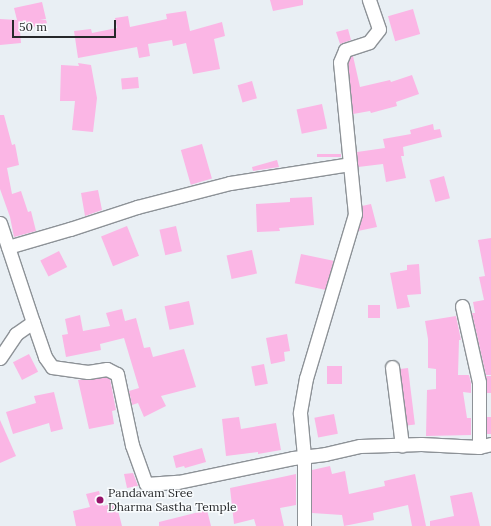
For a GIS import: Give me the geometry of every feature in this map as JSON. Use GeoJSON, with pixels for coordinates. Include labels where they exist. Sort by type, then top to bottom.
{"type":"FeatureCollection","features":[{"type":"Feature","properties":{"kind":"street"},"geometry":{"type":"LineString","coordinates":[[304,526],[304,456],[300,413],[306,378],[355,214],[340,62],[346,50],[369,42],[379,29],[368,0]]}},
{"type":"Feature","properties":{"kind":"street"},"geometry":{"type":"LineString","coordinates":[[6,252],[137,207],[230,183],[350,164]]}},
{"type":"Feature","properties":{"kind":"street"},"geometry":{"type":"LineString","coordinates":[[0,223],[6,252],[45,357],[52,367],[88,372],[107,370],[117,374],[132,446],[146,484],[178,482],[360,446],[402,444],[485,446],[479,382],[462,306]]}},
{"type":"Feature","properties":{"kind":"street"},"geometry":{"type":"LineString","coordinates":[[0,358],[16,334],[33,322]]}},
{"type":"Feature","properties":{"kind":"street"},"geometry":{"type":"LineString","coordinates":[[392,367],[402,444]]}},
{"type":"Feature","properties":{"kind":"building"},"geometry":{"type":"Polygon","coordinates":[[[270,0],[303,0],[303,5],[273,11],[270,0]]]}},
{"type":"Feature","properties":{"kind":"building"},"geometry":{"type":"Polygon","coordinates":[[[42,2],[46,19],[40,20],[46,20],[47,23],[20,31],[21,43],[0,45],[0,19],[17,20],[14,8],[42,2]]]}},
{"type":"Feature","properties":{"kind":"building"},"geometry":{"type":"Polygon","coordinates":[[[413,9],[420,34],[395,41],[388,16],[413,9]]]}},
{"type":"Feature","properties":{"kind":"building"},"geometry":{"type":"Polygon","coordinates":[[[186,11],[190,31],[222,22],[225,36],[214,39],[220,69],[193,74],[186,43],[173,46],[172,40],[148,44],[150,56],[139,58],[137,47],[78,58],[74,31],[91,29],[92,33],[117,28],[115,18],[128,16],[130,27],[167,19],[166,14],[186,11]]]}},
{"type":"Feature","properties":{"kind":"building"},"geometry":{"type":"Polygon","coordinates":[[[348,29],[351,40],[340,44],[336,32],[348,29]]]}},
{"type":"Feature","properties":{"kind":"building"},"geometry":{"type":"Polygon","coordinates":[[[351,56],[353,56],[360,87],[390,80],[391,82],[412,75],[419,94],[396,102],[397,106],[371,113],[370,111],[353,114],[348,63],[351,56]]]}},
{"type":"Feature","properties":{"kind":"building"},"geometry":{"type":"Polygon","coordinates":[[[78,63],[91,65],[97,98],[93,132],[72,130],[75,101],[60,101],[61,65],[79,66],[78,63]]]}},
{"type":"Feature","properties":{"kind":"building"},"geometry":{"type":"Polygon","coordinates":[[[138,77],[139,88],[122,89],[121,78],[138,77]]]}},
{"type":"Feature","properties":{"kind":"building"},"geometry":{"type":"Polygon","coordinates":[[[252,81],[257,98],[243,102],[238,85],[252,81]]]}},
{"type":"Feature","properties":{"kind":"building"},"geometry":{"type":"Polygon","coordinates":[[[322,104],[327,128],[302,134],[297,109],[322,104]]]}},
{"type":"Feature","properties":{"kind":"building"},"geometry":{"type":"Polygon","coordinates":[[[0,115],[4,115],[12,145],[15,144],[19,165],[7,168],[12,194],[21,191],[28,212],[31,211],[36,231],[14,237],[10,217],[0,189],[0,115]]]}},
{"type":"Feature","properties":{"kind":"building"},"geometry":{"type":"Polygon","coordinates":[[[433,124],[434,130],[440,129],[442,137],[403,147],[404,156],[401,156],[406,178],[386,182],[383,164],[358,167],[357,152],[385,148],[383,139],[411,134],[410,130],[433,124]]]}},
{"type":"Feature","properties":{"kind":"building"},"geometry":{"type":"Polygon","coordinates":[[[202,144],[212,179],[191,185],[181,150],[202,144]]]}},
{"type":"Feature","properties":{"kind":"building"},"geometry":{"type":"Polygon","coordinates":[[[317,154],[341,154],[341,157],[317,157],[317,154]]]}},
{"type":"Feature","properties":{"kind":"building"},"geometry":{"type":"Polygon","coordinates":[[[277,160],[279,167],[253,171],[252,167],[277,160]]]}},
{"type":"Feature","properties":{"kind":"building"},"geometry":{"type":"Polygon","coordinates":[[[444,176],[450,198],[435,202],[430,180],[444,176]]]}},
{"type":"Feature","properties":{"kind":"building"},"geometry":{"type":"Polygon","coordinates":[[[98,190],[102,210],[85,216],[81,193],[98,190]]]}},
{"type":"Feature","properties":{"kind":"building"},"geometry":{"type":"Polygon","coordinates":[[[312,197],[314,225],[279,228],[280,231],[257,232],[256,204],[290,202],[290,198],[312,197]]]}},
{"type":"Feature","properties":{"kind":"building"},"geometry":{"type":"Polygon","coordinates":[[[371,204],[377,227],[358,231],[363,216],[362,206],[371,204]]]}},
{"type":"Feature","properties":{"kind":"building"},"geometry":{"type":"Polygon","coordinates":[[[127,226],[139,256],[113,266],[101,236],[127,226]]]}},
{"type":"Feature","properties":{"kind":"building"},"geometry":{"type":"Polygon","coordinates":[[[176,226],[182,251],[165,255],[159,230],[176,226]]]}},
{"type":"Feature","properties":{"kind":"building"},"geometry":{"type":"Polygon","coordinates":[[[491,238],[491,375],[486,375],[472,313],[475,313],[473,302],[484,300],[479,277],[485,276],[478,240],[491,238]]]}},
{"type":"Feature","properties":{"kind":"building"},"geometry":{"type":"Polygon","coordinates":[[[252,250],[257,273],[232,279],[227,255],[252,250]]]}},
{"type":"Feature","properties":{"kind":"building"},"geometry":{"type":"Polygon","coordinates":[[[59,251],[67,267],[48,277],[40,261],[59,251]]]}},
{"type":"Feature","properties":{"kind":"building"},"geometry":{"type":"Polygon","coordinates":[[[301,254],[333,261],[327,290],[295,283],[301,254]]]}},
{"type":"Feature","properties":{"kind":"building"},"geometry":{"type":"Polygon","coordinates":[[[419,264],[421,294],[407,295],[410,307],[397,309],[390,273],[407,270],[407,265],[419,264]]]}},
{"type":"Feature","properties":{"kind":"building"},"geometry":{"type":"Polygon","coordinates":[[[189,301],[194,324],[170,330],[165,306],[189,301]]]}},
{"type":"Feature","properties":{"kind":"building"},"geometry":{"type":"Polygon","coordinates":[[[368,305],[380,305],[380,318],[368,318],[368,305]]]}},
{"type":"Feature","properties":{"kind":"building"},"geometry":{"type":"Polygon","coordinates":[[[122,309],[125,321],[136,318],[144,348],[150,347],[153,357],[184,349],[196,387],[161,396],[166,406],[144,417],[138,403],[132,405],[129,391],[139,388],[124,338],[100,344],[101,350],[66,357],[62,335],[68,334],[65,319],[80,315],[83,331],[110,326],[106,313],[122,309]]]}},
{"type":"Feature","properties":{"kind":"building"},"geometry":{"type":"Polygon","coordinates":[[[456,316],[461,340],[459,340],[458,375],[469,375],[471,383],[471,393],[463,392],[467,418],[471,418],[471,435],[426,436],[427,390],[436,389],[436,369],[428,368],[428,339],[425,321],[456,316]]]}},
{"type":"Feature","properties":{"kind":"building"},"geometry":{"type":"Polygon","coordinates":[[[287,334],[290,351],[284,352],[285,361],[271,364],[266,338],[287,334]]]}},
{"type":"Feature","properties":{"kind":"building"},"geometry":{"type":"Polygon","coordinates":[[[29,354],[38,372],[22,380],[13,362],[29,354]]]}},
{"type":"Feature","properties":{"kind":"building"},"geometry":{"type":"Polygon","coordinates":[[[264,364],[268,384],[255,386],[251,366],[264,364]]]}},
{"type":"Feature","properties":{"kind":"building"},"geometry":{"type":"Polygon","coordinates":[[[327,366],[342,366],[342,384],[327,384],[327,366]]]}},
{"type":"Feature","properties":{"kind":"building"},"geometry":{"type":"Polygon","coordinates":[[[408,368],[415,425],[407,426],[400,369],[408,368]]]}},
{"type":"Feature","properties":{"kind":"building"},"geometry":{"type":"Polygon","coordinates":[[[486,376],[491,376],[491,393],[487,393],[486,376]]]}},
{"type":"Feature","properties":{"kind":"building"},"geometry":{"type":"Polygon","coordinates":[[[106,377],[110,379],[116,410],[112,411],[114,424],[89,429],[78,380],[106,377]]]}},
{"type":"Feature","properties":{"kind":"building"},"geometry":{"type":"Polygon","coordinates":[[[54,392],[63,429],[51,432],[49,423],[13,434],[6,412],[36,403],[34,396],[54,392]]]}},
{"type":"Feature","properties":{"kind":"building"},"geometry":{"type":"Polygon","coordinates":[[[334,414],[338,434],[318,437],[314,418],[334,414]]]}},
{"type":"Feature","properties":{"kind":"building"},"geometry":{"type":"Polygon","coordinates":[[[239,417],[241,429],[276,423],[281,450],[258,454],[258,452],[226,456],[222,419],[239,417]]]}},
{"type":"Feature","properties":{"kind":"building"},"geometry":{"type":"Polygon","coordinates":[[[487,417],[491,417],[491,434],[487,434],[487,417]]]}},
{"type":"Feature","properties":{"kind":"building"},"geometry":{"type":"Polygon","coordinates":[[[0,420],[16,456],[0,463],[0,420]]]}},
{"type":"Feature","properties":{"kind":"building"},"geometry":{"type":"Polygon","coordinates":[[[202,448],[206,462],[185,468],[184,466],[176,468],[173,456],[202,448]]]}},
{"type":"Feature","properties":{"kind":"building"},"geometry":{"type":"Polygon","coordinates":[[[330,466],[332,474],[345,471],[349,494],[385,486],[384,481],[415,474],[426,526],[412,526],[408,505],[373,513],[374,520],[344,526],[342,515],[312,513],[312,470],[330,466]]]}},
{"type":"Feature","properties":{"kind":"building"},"geometry":{"type":"Polygon","coordinates":[[[133,473],[138,486],[127,488],[124,474],[133,473]]]}},
{"type":"Feature","properties":{"kind":"building"},"geometry":{"type":"Polygon","coordinates":[[[296,474],[296,505],[280,508],[284,526],[256,526],[254,519],[234,524],[230,488],[296,474]]]}},
{"type":"Feature","properties":{"kind":"building"},"geometry":{"type":"Polygon","coordinates":[[[99,491],[103,506],[116,503],[122,526],[76,526],[73,511],[90,507],[86,494],[99,491]]]}},
{"type":"Feature","properties":{"kind":"building"},"geometry":{"type":"Polygon","coordinates":[[[472,492],[480,526],[430,526],[430,521],[454,516],[450,496],[472,492]]]}},
{"type":"Feature","properties":{"kind":"building"},"geometry":{"type":"Polygon","coordinates":[[[207,510],[211,526],[159,526],[159,522],[207,510]]]}},
{"type":"Feature","properties":{"kind":"place","name":"Pandavam Sree Dharma Sastha Temple"},"geometry":{"type":"Point","coordinates":[100,500]}}]}
